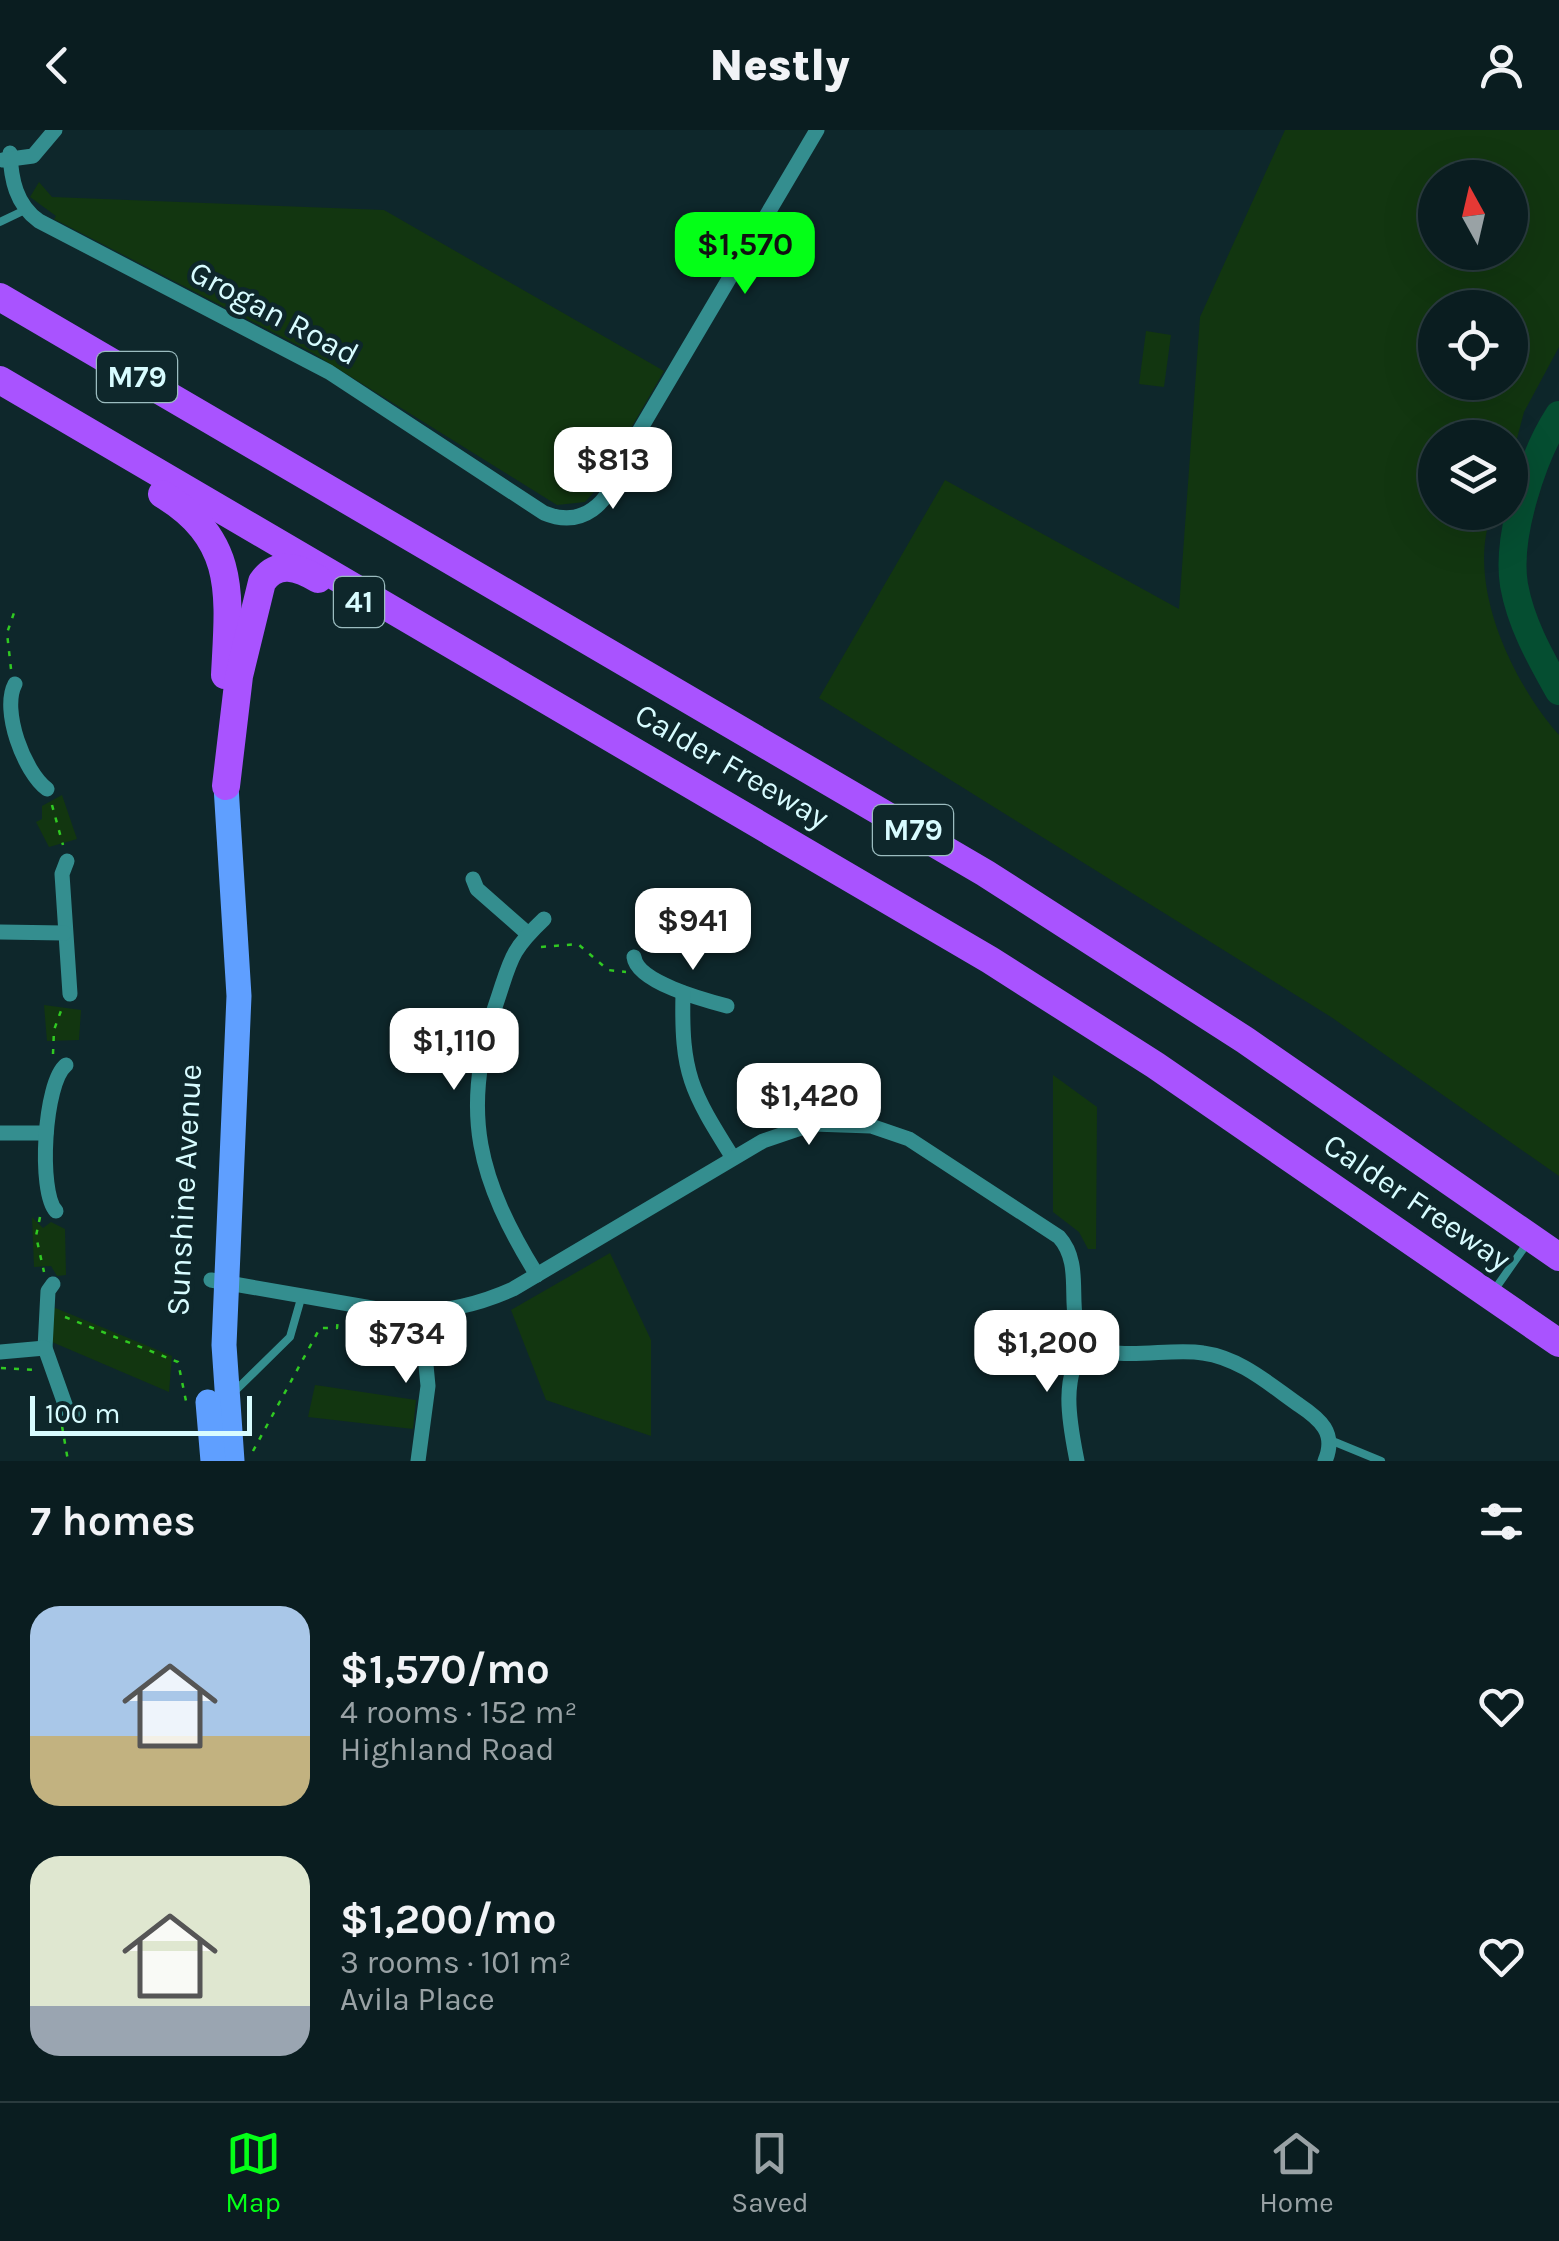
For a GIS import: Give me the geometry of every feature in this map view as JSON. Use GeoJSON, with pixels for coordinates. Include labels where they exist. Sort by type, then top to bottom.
{"type":"FeatureCollection","features":[{"type":"Feature","properties":{"kind":"highway","name":"Calder Freeway"},"geometry":{"type":"LineString","coordinates":[[0,297],[985,873],[1261,1050],[1559,1257]]}},
{"type":"Feature","properties":{"kind":"highway","name":"Calder Freeway"},"geometry":{"type":"LineString","coordinates":[[0,380],[1024,981],[1559,1343]]}},
{"type":"Feature","properties":{"kind":"highway","name":"41"},"geometry":{"type":"LineString","coordinates":[[0,397],[172,500],[209,533],[224,566],[228,589],[226,786]]}},
{"type":"Feature","properties":{"kind":"highway","name":"41"},"geometry":{"type":"LineString","coordinates":[[226,786],[238,676],[255,605],[265,577],[284,567],[310,574],[589,736],[639,753]]}},
{"type":"Feature","properties":{"kind":"main road","name":"Sunshine Avenue"},"geometry":{"type":"LineString","coordinates":[[212,1461],[207,1371],[238,1089],[236,923],[226,786]]}},
{"type":"Feature","properties":{"kind":"main road","name":"Sunshine Avenue"},"geometry":{"type":"LineString","coordinates":[[219,1281],[232,1461]]}},
{"type":"Feature","properties":{"kind":"street"},"geometry":{"type":"LineString","coordinates":[[10,156],[34,144],[44,130]]}},
{"type":"Feature","properties":{"kind":"street"},"geometry":{"type":"LineString","coordinates":[[10,156],[38,152],[55,130]]}},
{"type":"Feature","properties":{"kind":"street","name":"Grogan Road"},"geometry":{"type":"LineString","coordinates":[[22,203],[49,226],[329,372],[544,513],[577,513],[600,505],[817,130]]}},
{"type":"Feature","properties":{"kind":"street"},"geometry":{"type":"LineString","coordinates":[[10,156],[22,203]]}},
{"type":"Feature","properties":{"kind":"street"},"geometry":{"type":"LineString","coordinates":[[15,684],[7,730],[47,789]]}},
{"type":"Feature","properties":{"kind":"street"},"geometry":{"type":"LineString","coordinates":[[67,861],[62,874],[70,994]]}},
{"type":"Feature","properties":{"kind":"street"},"geometry":{"type":"LineString","coordinates":[[473,879],[476,889],[526,933]]}},
{"type":"Feature","properties":{"kind":"street"},"geometry":{"type":"LineString","coordinates":[[537,1275],[487,1178],[476,1105],[484,1040],[513,953],[526,933],[544,919]]}},
{"type":"Feature","properties":{"kind":"street"},"geometry":{"type":"LineString","coordinates":[[0,932],[64,933]]}},
{"type":"Feature","properties":{"kind":"street"},"geometry":{"type":"LineString","coordinates":[[634,961],[683,993],[727,1006]]}},
{"type":"Feature","properties":{"kind":"street"},"geometry":{"type":"LineString","coordinates":[[683,993],[682,1046],[688,1080],[733,1158]]}},
{"type":"Feature","properties":{"kind":"street"},"geometry":{"type":"LineString","coordinates":[[54,1208],[46,1133],[62,1068]]}},
{"type":"Feature","properties":{"kind":"street"},"geometry":{"type":"LineString","coordinates":[[219,1281],[421,1313],[492,1298],[779,1134],[813,1124],[871,1126],[909,1140],[1064,1243],[1073,1261],[1078,1329],[1087,1344],[1111,1351],[1186,1351],[1226,1358],[1320,1420],[1330,1440],[1325,1461]]}},
{"type":"Feature","properties":{"kind":"street"},"geometry":{"type":"LineString","coordinates":[[0,1133],[46,1133]]}},
{"type":"Feature","properties":{"kind":"street"},"geometry":{"type":"LineString","coordinates":[[51,1286],[45,1315],[45,1348],[70,1413]]}},
{"type":"Feature","properties":{"kind":"street"},"geometry":{"type":"LineString","coordinates":[[418,1461],[428,1386],[421,1313]]}},
{"type":"Feature","properties":{"kind":"street"},"geometry":{"type":"LineString","coordinates":[[1077,1461],[1068,1408],[1078,1357],[1087,1344]]}},
{"type":"Feature","properties":{"kind":"street"},"geometry":{"type":"LineString","coordinates":[[0,1352],[45,1348]]}},
{"type":"Feature","properties":{"kind":"lane"},"geometry":{"type":"LineString","coordinates":[[0,222],[22,203]]}},
{"type":"Feature","properties":{"kind":"lane"},"geometry":{"type":"LineString","coordinates":[[1491,1295],[1531,1237]]}},
{"type":"Feature","properties":{"kind":"lane"},"geometry":{"type":"LineString","coordinates":[[225,1398],[281,1349],[296,1320],[302,1295]]}},
{"type":"Feature","properties":{"kind":"lane"},"geometry":{"type":"LineString","coordinates":[[1330,1440],[1381,1461]]}},
{"type":"Feature","properties":{"kind":"path"},"geometry":{"type":"LineString","coordinates":[[15,684],[7,632],[16,607]]}},
{"type":"Feature","properties":{"kind":"path"},"geometry":{"type":"LineString","coordinates":[[47,789],[67,861]]}},
{"type":"Feature","properties":{"kind":"path"},"geometry":{"type":"LineString","coordinates":[[526,933],[536,946],[584,946],[612,971],[626,972],[634,961]]}},
{"type":"Feature","properties":{"kind":"path"},"geometry":{"type":"LineString","coordinates":[[62,1068],[54,1030],[70,994]]}},
{"type":"Feature","properties":{"kind":"path"},"geometry":{"type":"LineString","coordinates":[[51,1286],[43,1284],[36,1231],[41,1214],[54,1208]]}},
{"type":"Feature","properties":{"kind":"path"},"geometry":{"type":"LineString","coordinates":[[248,1461],[320,1328],[337,1328],[341,1303]]}},
{"type":"Feature","properties":{"kind":"path"},"geometry":{"type":"LineString","coordinates":[[45,1315],[73,1319],[178,1362],[190,1422]]}},
{"type":"Feature","properties":{"kind":"path"},"geometry":{"type":"LineString","coordinates":[[0,1368],[54,1370]]}},
{"type":"Feature","properties":{"kind":"path"},"geometry":{"type":"LineString","coordinates":[[68,1461],[62,1422],[70,1413]]}},
{"type":"Feature","properties":{"kind":"green space"},"geometry":{"type":"Polygon","coordinates":[[[1285,130],[1559,130],[1559,347],[1522,420],[1418,420],[1418,530],[1488,530],[1484,570],[1498,630],[1525,688],[1559,735],[1559,1176],[1331,1017],[819,698],[945,480],[1179,609],[1200,317],[1285,130]]]}},
{"type":"Feature","properties":{"kind":"green space"},"geometry":{"type":"Polygon","coordinates":[[[39,182],[52,197],[384,210],[664,371],[594,492],[585,502],[557,505],[311,352],[54,219],[56,216],[30,197],[39,182]]]}},
{"type":"Feature","properties":{"kind":"green space"},"geometry":{"type":"Polygon","coordinates":[[[1146,331],[1171,335],[1164,387],[1139,384],[1146,331]]]}},
{"type":"Feature","properties":{"kind":"green space"},"geometry":{"type":"Polygon","coordinates":[[[62,795],[77,839],[49,847],[36,822],[42,819],[42,806],[62,795]]]}},
{"type":"Feature","properties":{"kind":"green space"},"geometry":{"type":"Polygon","coordinates":[[[44,1005],[81,1010],[79,1040],[47,1041],[44,1005]]]}},
{"type":"Feature","properties":{"kind":"green space"},"geometry":{"type":"Polygon","coordinates":[[[1053,1075],[1097,1107],[1096,1249],[1088,1249],[1079,1232],[1053,1212],[1053,1075]]]}},
{"type":"Feature","properties":{"kind":"green space"},"geometry":{"type":"Polygon","coordinates":[[[32,1217],[43,1228],[51,1222],[65,1229],[66,1275],[57,1276],[51,1266],[34,1267],[32,1217]]]}},
{"type":"Feature","properties":{"kind":"green space"},"geometry":{"type":"Polygon","coordinates":[[[610,1253],[651,1340],[651,1436],[546,1400],[511,1310],[610,1253]]]}},
{"type":"Feature","properties":{"kind":"green space"},"geometry":{"type":"Polygon","coordinates":[[[53,1307],[172,1356],[169,1392],[52,1342],[53,1307]]]}},
{"type":"Feature","properties":{"kind":"green space"},"geometry":{"type":"Polygon","coordinates":[[[315,1385],[416,1400],[413,1429],[308,1417],[315,1385]]]}},
{"type":"Feature","properties":{"kind":"waterway"},"geometry":{"type":"LineString","coordinates":[[1559,415],[1531,473],[1518,520],[1513,565],[1521,613],[1559,691]]}}]}
